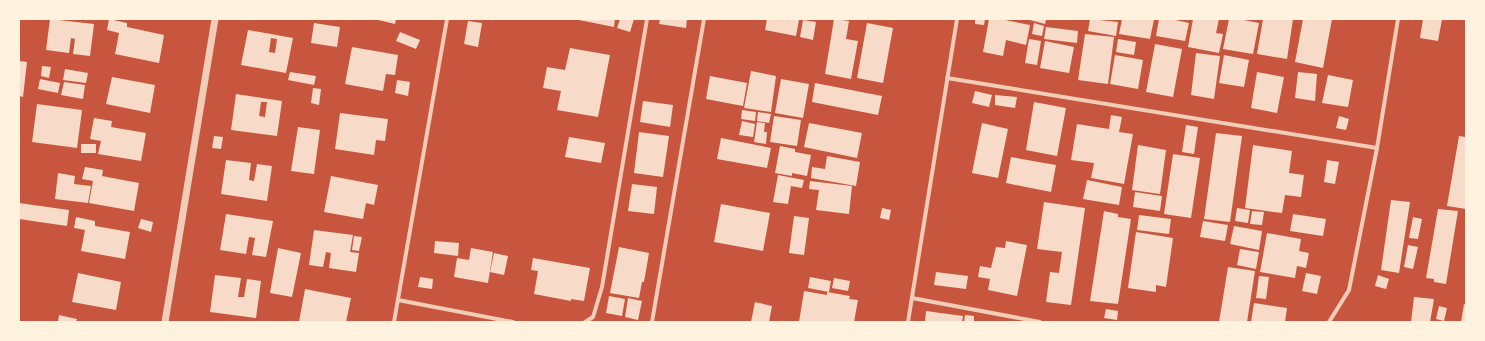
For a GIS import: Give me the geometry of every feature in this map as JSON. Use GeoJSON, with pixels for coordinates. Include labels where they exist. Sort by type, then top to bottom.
{"type":"FeatureCollection","features":[{"type":"Feature","properties":{"kind":"street"},"geometry":{"type":"LineString","coordinates":[[165,322],[215,19]]}},
{"type":"Feature","properties":{"kind":"street"},"geometry":{"type":"LineString","coordinates":[[394,322],[447,19]]}},
{"type":"Feature","properties":{"kind":"street"},"geometry":{"type":"LineString","coordinates":[[585,322],[593,317],[602,287],[646,19]]}},
{"type":"Feature","properties":{"kind":"street"},"geometry":{"type":"LineString","coordinates":[[652,322],[704,19]]}},
{"type":"Feature","properties":{"kind":"street"},"geometry":{"type":"LineString","coordinates":[[908,322],[957,19]]}},
{"type":"Feature","properties":{"kind":"street"},"geometry":{"type":"LineString","coordinates":[[1329,322],[1349,290],[1377,148],[1398,19]]}},
{"type":"Feature","properties":{"kind":"street"},"geometry":{"type":"LineString","coordinates":[[947,78],[1377,148]]}},
{"type":"Feature","properties":{"kind":"street"},"geometry":{"type":"LineString","coordinates":[[912,298],[1040,322]]}},
{"type":"Feature","properties":{"kind":"street"},"geometry":{"type":"LineString","coordinates":[[398,300],[514,322]]}},
{"type":"Feature","properties":{"kind":"building"},"geometry":{"type":"Polygon","coordinates":[[[50,19],[94,24],[90,56],[73,54],[75,39],[71,38],[69,53],[46,50],[50,19]]]}},
{"type":"Feature","properties":{"kind":"building"},"geometry":{"type":"Polygon","coordinates":[[[109,19],[127,23],[127,27],[164,35],[159,63],[115,54],[119,33],[107,30],[109,19]]]}},
{"type":"Feature","properties":{"kind":"building"},"geometry":{"type":"Polygon","coordinates":[[[374,19],[396,19],[395,24],[374,19]]]}},
{"type":"Feature","properties":{"kind":"building"},"geometry":{"type":"Polygon","coordinates":[[[574,19],[615,19],[614,27],[574,19]]]}},
{"type":"Feature","properties":{"kind":"building"},"geometry":{"type":"Polygon","coordinates":[[[620,19],[634,19],[630,32],[617,28],[620,19]]]}},
{"type":"Feature","properties":{"kind":"building"},"geometry":{"type":"Polygon","coordinates":[[[660,19],[687,19],[686,28],[659,24],[660,19]]]}},
{"type":"Feature","properties":{"kind":"building"},"geometry":{"type":"Polygon","coordinates":[[[767,19],[799,20],[796,36],[765,30],[767,19]]]}},
{"type":"Feature","properties":{"kind":"building"},"geometry":{"type":"Polygon","coordinates":[[[834,19],[849,21],[846,39],[858,41],[851,79],[825,74],[834,19]]]}},
{"type":"Feature","properties":{"kind":"building"},"geometry":{"type":"Polygon","coordinates":[[[975,19],[985,19],[984,25],[975,24],[975,19]]]}},
{"type":"Feature","properties":{"kind":"building"},"geometry":{"type":"Polygon","coordinates":[[[989,19],[1000,19],[1030,25],[1026,45],[1006,40],[1003,56],[983,52],[989,19]]]}},
{"type":"Feature","properties":{"kind":"building"},"geometry":{"type":"Polygon","coordinates":[[[1026,19],[1046,19],[1045,24],[1026,19]]]}},
{"type":"Feature","properties":{"kind":"building"},"geometry":{"type":"Polygon","coordinates":[[[1090,19],[1118,22],[1116,36],[1088,31],[1090,19]]]}},
{"type":"Feature","properties":{"kind":"building"},"geometry":{"type":"Polygon","coordinates":[[[1122,19],[1154,19],[1150,39],[1119,34],[1122,19]]]}},
{"type":"Feature","properties":{"kind":"building"},"geometry":{"type":"Polygon","coordinates":[[[1159,19],[1171,19],[1189,23],[1185,41],[1156,36],[1159,19]]]}},
{"type":"Feature","properties":{"kind":"building"},"geometry":{"type":"Polygon","coordinates":[[[1193,19],[1219,19],[1216,33],[1223,34],[1219,53],[1188,47],[1193,19]]]}},
{"type":"Feature","properties":{"kind":"building"},"geometry":{"type":"Polygon","coordinates":[[[1229,19],[1239,19],[1259,23],[1253,54],[1223,49],[1229,19]]]}},
{"type":"Feature","properties":{"kind":"building"},"geometry":{"type":"Polygon","coordinates":[[[1263,19],[1293,19],[1287,59],[1257,54],[1263,19]]]}},
{"type":"Feature","properties":{"kind":"building"},"geometry":{"type":"Polygon","coordinates":[[[1303,19],[1332,19],[1323,68],[1295,62],[1303,19]]]}},
{"type":"Feature","properties":{"kind":"building"},"geometry":{"type":"Polygon","coordinates":[[[1423,19],[1442,19],[1438,41],[1420,38],[1423,19]]]}},
{"type":"Feature","properties":{"kind":"building"},"geometry":{"type":"Polygon","coordinates":[[[803,20],[816,22],[813,40],[800,37],[803,20]]]}},
{"type":"Feature","properties":{"kind":"building"},"geometry":{"type":"Polygon","coordinates":[[[468,21],[482,23],[478,47],[464,44],[468,21]]]}},
{"type":"Feature","properties":{"kind":"building"},"geometry":{"type":"Polygon","coordinates":[[[314,23],[340,27],[337,47],[311,43],[314,23]]]}},
{"type":"Feature","properties":{"kind":"building"},"geometry":{"type":"Polygon","coordinates":[[[867,23],[893,28],[883,83],[857,78],[867,23]]]}},
{"type":"Feature","properties":{"kind":"building"},"geometry":{"type":"Polygon","coordinates":[[[1034,23],[1044,26],[1042,36],[1032,34],[1034,23]]]}},
{"type":"Feature","properties":{"kind":"building"},"geometry":{"type":"Polygon","coordinates":[[[1046,27],[1078,31],[1077,43],[1044,39],[1046,27]]]}},
{"type":"Feature","properties":{"kind":"building"},"geometry":{"type":"Polygon","coordinates":[[[248,30],[293,38],[286,73],[241,65],[248,30]],[[271,38],[269,52],[275,53],[277,39],[271,38]]]}},
{"type":"Feature","properties":{"kind":"building"},"geometry":{"type":"Polygon","coordinates":[[[400,32],[420,40],[416,49],[396,41],[400,32]]]}},
{"type":"Feature","properties":{"kind":"building"},"geometry":{"type":"Polygon","coordinates":[[[1085,34],[1114,37],[1108,84],[1078,80],[1085,34]]]}},
{"type":"Feature","properties":{"kind":"building"},"geometry":{"type":"Polygon","coordinates":[[[1029,39],[1041,41],[1037,65],[1025,63],[1029,39]]]}},
{"type":"Feature","properties":{"kind":"building"},"geometry":{"type":"Polygon","coordinates":[[[1118,39],[1136,42],[1134,55],[1116,52],[1118,39]]]}},
{"type":"Feature","properties":{"kind":"building"},"geometry":{"type":"Polygon","coordinates":[[[1045,41],[1074,47],[1069,73],[1040,68],[1045,41]]]}},
{"type":"Feature","properties":{"kind":"building"},"geometry":{"type":"Polygon","coordinates":[[[1155,44],[1182,49],[1173,97],[1146,92],[1155,44]]]}},
{"type":"Feature","properties":{"kind":"building"},"geometry":{"type":"Polygon","coordinates":[[[352,47],[398,55],[395,75],[386,74],[383,91],[345,84],[352,47]]]}},
{"type":"Feature","properties":{"kind":"building"},"geometry":{"type":"Polygon","coordinates":[[[570,48],[610,55],[598,117],[557,110],[561,91],[543,88],[547,67],[565,70],[570,48]]]}},
{"type":"Feature","properties":{"kind":"building"},"geometry":{"type":"Polygon","coordinates":[[[1196,53],[1220,56],[1214,99],[1191,95],[1196,53]]]}},
{"type":"Feature","properties":{"kind":"building"},"geometry":{"type":"Polygon","coordinates":[[[1115,55],[1143,60],[1138,89],[1110,84],[1115,55]]]}},
{"type":"Feature","properties":{"kind":"building"},"geometry":{"type":"Polygon","coordinates":[[[1224,55],[1249,60],[1244,87],[1219,83],[1224,55]]]}},
{"type":"Feature","properties":{"kind":"building"},"geometry":{"type":"Polygon","coordinates":[[[19,61],[27,62],[23,97],[19,96],[19,61]]]}},
{"type":"Feature","properties":{"kind":"building"},"geometry":{"type":"Polygon","coordinates":[[[42,66],[51,67],[49,78],[41,76],[42,66]]]}},
{"type":"Feature","properties":{"kind":"building"},"geometry":{"type":"Polygon","coordinates":[[[65,69],[88,73],[86,83],[63,80],[65,69]]]}},
{"type":"Feature","properties":{"kind":"building"},"geometry":{"type":"Polygon","coordinates":[[[751,71],[776,76],[771,112],[744,108],[751,71]]]}},
{"type":"Feature","properties":{"kind":"building"},"geometry":{"type":"Polygon","coordinates":[[[290,72],[316,76],[314,85],[288,80],[290,72]]]}},
{"type":"Feature","properties":{"kind":"building"},"geometry":{"type":"Polygon","coordinates":[[[1257,72],[1284,77],[1277,113],[1251,108],[1257,72]]]}},
{"type":"Feature","properties":{"kind":"building"},"geometry":{"type":"Polygon","coordinates":[[[1298,72],[1317,74],[1315,101],[1295,98],[1298,72]]]}},
{"type":"Feature","properties":{"kind":"building"},"geometry":{"type":"Polygon","coordinates":[[[1328,75],[1353,80],[1348,107],[1322,103],[1328,75]]]}},
{"type":"Feature","properties":{"kind":"building"},"geometry":{"type":"Polygon","coordinates":[[[710,76],[747,83],[743,106],[706,99],[710,76]]]}},
{"type":"Feature","properties":{"kind":"building"},"geometry":{"type":"Polygon","coordinates":[[[112,77],[155,85],[150,113],[106,104],[112,77]]]}},
{"type":"Feature","properties":{"kind":"building"},"geometry":{"type":"Polygon","coordinates":[[[40,79],[60,83],[58,93],[38,89],[40,79]]]}},
{"type":"Feature","properties":{"kind":"building"},"geometry":{"type":"Polygon","coordinates":[[[781,79],[809,84],[803,118],[775,113],[781,79]]]}},
{"type":"Feature","properties":{"kind":"building"},"geometry":{"type":"Polygon","coordinates":[[[397,80],[410,82],[408,96],[395,93],[397,80]]]}},
{"type":"Feature","properties":{"kind":"building"},"geometry":{"type":"Polygon","coordinates":[[[64,82],[85,85],[83,99],[61,95],[64,82]]]}},
{"type":"Feature","properties":{"kind":"building"},"geometry":{"type":"Polygon","coordinates":[[[815,83],[882,96],[878,115],[812,102],[815,83]]]}},
{"type":"Feature","properties":{"kind":"building"},"geometry":{"type":"Polygon","coordinates":[[[313,88],[321,89],[319,105],[311,103],[313,88]]]}},
{"type":"Feature","properties":{"kind":"building"},"geometry":{"type":"Polygon","coordinates":[[[975,91],[992,95],[989,107],[972,103],[975,91]]]}},
{"type":"Feature","properties":{"kind":"building"},"geometry":{"type":"Polygon","coordinates":[[[236,94],[282,101],[277,136],[231,130],[236,94]],[[261,102],[259,116],[265,117],[267,102],[261,102]]]}},
{"type":"Feature","properties":{"kind":"building"},"geometry":{"type":"Polygon","coordinates":[[[995,95],[1017,97],[1015,108],[995,105],[995,95]]]}},
{"type":"Feature","properties":{"kind":"building"},"geometry":{"type":"Polygon","coordinates":[[[643,101],[673,105],[670,127],[640,122],[643,101]]]}},
{"type":"Feature","properties":{"kind":"building"},"geometry":{"type":"Polygon","coordinates":[[[1034,102],[1066,108],[1057,156],[1026,150],[1034,102]]]}},
{"type":"Feature","properties":{"kind":"building"},"geometry":{"type":"Polygon","coordinates":[[[37,104],[82,110],[77,148],[32,142],[37,104]]]}},
{"type":"Feature","properties":{"kind":"building"},"geometry":{"type":"Polygon","coordinates":[[[742,110],[756,112],[755,121],[741,119],[742,110]]]}},
{"type":"Feature","properties":{"kind":"building"},"geometry":{"type":"Polygon","coordinates":[[[758,112],[771,114],[769,123],[757,121],[758,112]]]}},
{"type":"Feature","properties":{"kind":"building"},"geometry":{"type":"Polygon","coordinates":[[[340,113],[388,119],[385,141],[376,140],[374,155],[335,149],[340,113]]]}},
{"type":"Feature","properties":{"kind":"building"},"geometry":{"type":"Polygon","coordinates":[[[1111,115],[1122,117],[1119,132],[1133,134],[1124,184],[1091,178],[1094,163],[1071,160],[1077,124],[1109,129],[1111,115]]]}},
{"type":"Feature","properties":{"kind":"building"},"geometry":{"type":"Polygon","coordinates":[[[774,116],[801,120],[797,146],[770,142],[774,116]]]}},
{"type":"Feature","properties":{"kind":"building"},"geometry":{"type":"Polygon","coordinates":[[[1339,116],[1349,119],[1346,130],[1336,128],[1339,116]]]}},
{"type":"Feature","properties":{"kind":"building"},"geometry":{"type":"Polygon","coordinates":[[[94,118],[112,121],[111,127],[146,133],[141,161],[98,154],[101,141],[90,139],[94,118]]]}},
{"type":"Feature","properties":{"kind":"building"},"geometry":{"type":"Polygon","coordinates":[[[742,121],[755,124],[753,137],[739,135],[742,121]]]}},
{"type":"Feature","properties":{"kind":"building"},"geometry":{"type":"Polygon","coordinates":[[[757,122],[765,123],[764,132],[767,132],[766,144],[754,142],[757,122]]]}},
{"type":"Feature","properties":{"kind":"building"},"geometry":{"type":"Polygon","coordinates":[[[809,123],[862,133],[857,158],[804,147],[809,123]]]}},
{"type":"Feature","properties":{"kind":"building"},"geometry":{"type":"Polygon","coordinates":[[[982,123],[1008,129],[998,178],[972,173],[982,123]]]}},
{"type":"Feature","properties":{"kind":"building"},"geometry":{"type":"Polygon","coordinates":[[[1186,125],[1198,127],[1194,154],[1182,152],[1186,125]]]}},
{"type":"Feature","properties":{"kind":"building"},"geometry":{"type":"Polygon","coordinates":[[[298,127],[320,130],[314,174],[291,171],[298,127]]]}},
{"type":"Feature","properties":{"kind":"building"},"geometry":{"type":"Polygon","coordinates":[[[639,132],[669,136],[663,177],[634,173],[639,132]]]}},
{"type":"Feature","properties":{"kind":"building"},"geometry":{"type":"Polygon","coordinates":[[[1216,133],[1242,136],[1230,222],[1204,219],[1216,133]]]}},
{"type":"Feature","properties":{"kind":"building"},"geometry":{"type":"Polygon","coordinates":[[[214,136],[223,137],[221,149],[212,148],[214,136]]]}},
{"type":"Feature","properties":{"kind":"building"},"geometry":{"type":"Polygon","coordinates":[[[1459,136],[1466,137],[1466,209],[1447,206],[1459,136]]]}},
{"type":"Feature","properties":{"kind":"building"},"geometry":{"type":"Polygon","coordinates":[[[569,137],[605,143],[601,163],[565,157],[569,137]]]}},
{"type":"Feature","properties":{"kind":"building"},"geometry":{"type":"Polygon","coordinates":[[[721,138],[771,148],[767,168],[717,159],[721,138]]]}},
{"type":"Feature","properties":{"kind":"building"},"geometry":{"type":"Polygon","coordinates":[[[81,144],[96,144],[96,153],[81,153],[81,144]]]}},
{"type":"Feature","properties":{"kind":"building"},"geometry":{"type":"Polygon","coordinates":[[[1138,145],[1166,150],[1160,194],[1132,190],[1138,145]]]}},
{"type":"Feature","properties":{"kind":"building"},"geometry":{"type":"Polygon","coordinates":[[[1253,145],[1292,151],[1289,173],[1304,175],[1301,197],[1285,195],[1282,213],[1245,208],[1253,145]]]}},
{"type":"Feature","properties":{"kind":"building"},"geometry":{"type":"Polygon","coordinates":[[[780,146],[795,149],[795,152],[811,155],[807,176],[792,173],[792,176],[775,173],[780,146]]]}},
{"type":"Feature","properties":{"kind":"building"},"geometry":{"type":"Polygon","coordinates":[[[1173,154],[1200,158],[1191,218],[1164,214],[1173,154]]]}},
{"type":"Feature","properties":{"kind":"building"},"geometry":{"type":"Polygon","coordinates":[[[827,156],[860,162],[856,186],[811,178],[812,167],[825,169],[827,156]]]}},
{"type":"Feature","properties":{"kind":"building"},"geometry":{"type":"Polygon","coordinates":[[[1011,157],[1056,165],[1051,192],[1006,183],[1011,157]]]}},
{"type":"Feature","properties":{"kind":"building"},"geometry":{"type":"Polygon","coordinates":[[[226,160],[251,163],[249,180],[254,181],[257,164],[272,166],[267,201],[221,194],[226,160]]]}},
{"type":"Feature","properties":{"kind":"building"},"geometry":{"type":"Polygon","coordinates":[[[1327,160],[1339,162],[1335,184],[1324,182],[1327,160]]]}},
{"type":"Feature","properties":{"kind":"building"},"geometry":{"type":"Polygon","coordinates":[[[85,167],[103,170],[102,176],[139,183],[134,211],[89,203],[93,181],[82,179],[85,167]]]}},
{"type":"Feature","properties":{"kind":"building"},"geometry":{"type":"Polygon","coordinates":[[[58,173],[75,176],[74,184],[91,186],[88,203],[55,199],[58,173]]]}},
{"type":"Feature","properties":{"kind":"building"},"geometry":{"type":"Polygon","coordinates":[[[778,175],[804,180],[802,188],[791,186],[788,204],[773,202],[778,175]]]}},
{"type":"Feature","properties":{"kind":"building"},"geometry":{"type":"Polygon","coordinates":[[[331,176],[378,185],[374,205],[366,203],[363,219],[324,212],[331,176]]]}},
{"type":"Feature","properties":{"kind":"building"},"geometry":{"type":"Polygon","coordinates":[[[1087,180],[1122,187],[1119,205],[1083,199],[1087,180]]]}},
{"type":"Feature","properties":{"kind":"building"},"geometry":{"type":"Polygon","coordinates":[[[810,181],[852,186],[849,214],[816,210],[819,190],[809,189],[810,181]]]}},
{"type":"Feature","properties":{"kind":"building"},"geometry":{"type":"Polygon","coordinates":[[[632,184],[657,187],[654,214],[628,211],[632,184]]]}},
{"type":"Feature","properties":{"kind":"building"},"geometry":{"type":"Polygon","coordinates":[[[1135,192],[1162,196],[1160,211],[1133,207],[1135,192]]]}},
{"type":"Feature","properties":{"kind":"building"},"geometry":{"type":"Polygon","coordinates":[[[1391,200],[1410,202],[1399,273],[1381,270],[1391,200]]]}},
{"type":"Feature","properties":{"kind":"building"},"geometry":{"type":"Polygon","coordinates":[[[1044,202],[1085,208],[1071,305],[1046,302],[1050,272],[1059,273],[1062,252],[1037,249],[1044,202]]]}},
{"type":"Feature","properties":{"kind":"building"},"geometry":{"type":"Polygon","coordinates":[[[19,203],[69,210],[67,226],[19,219],[19,203]]]}},
{"type":"Feature","properties":{"kind":"building"},"geometry":{"type":"Polygon","coordinates":[[[721,204],[770,213],[763,251],[714,242],[721,204]]]}},
{"type":"Feature","properties":{"kind":"building"},"geometry":{"type":"Polygon","coordinates":[[[882,208],[891,210],[889,220],[880,218],[882,208]]]}},
{"type":"Feature","properties":{"kind":"building"},"geometry":{"type":"Polygon","coordinates":[[[1237,208],[1250,210],[1248,223],[1235,221],[1237,208]]]}},
{"type":"Feature","properties":{"kind":"building"},"geometry":{"type":"Polygon","coordinates":[[[1438,209],[1458,211],[1446,284],[1434,282],[1434,279],[1426,278],[1438,209]]]}},
{"type":"Feature","properties":{"kind":"building"},"geometry":{"type":"Polygon","coordinates":[[[1104,211],[1118,214],[1118,217],[1131,219],[1118,304],[1090,301],[1104,211]]]}},
{"type":"Feature","properties":{"kind":"building"},"geometry":{"type":"Polygon","coordinates":[[[1252,211],[1264,212],[1262,225],[1250,224],[1252,211]]]}},
{"type":"Feature","properties":{"kind":"building"},"geometry":{"type":"Polygon","coordinates":[[[226,214],[273,221],[266,257],[252,255],[255,238],[249,237],[246,254],[220,250],[226,214]]]}},
{"type":"Feature","properties":{"kind":"building"},"geometry":{"type":"Polygon","coordinates":[[[1293,214],[1326,219],[1323,236],[1290,231],[1293,214]]]}},
{"type":"Feature","properties":{"kind":"building"},"geometry":{"type":"Polygon","coordinates":[[[1139,215],[1171,219],[1169,234],[1137,230],[1139,215]]]}},
{"type":"Feature","properties":{"kind":"building"},"geometry":{"type":"Polygon","coordinates":[[[794,216],[809,218],[804,255],[789,253],[794,216]]]}},
{"type":"Feature","properties":{"kind":"building"},"geometry":{"type":"Polygon","coordinates":[[[76,217],[95,221],[95,226],[130,232],[125,259],[81,251],[85,230],[74,228],[76,217]]]}},
{"type":"Feature","properties":{"kind":"building"},"geometry":{"type":"Polygon","coordinates":[[[1413,217],[1422,219],[1418,239],[1409,238],[1413,217]]]}},
{"type":"Feature","properties":{"kind":"building"},"geometry":{"type":"Polygon","coordinates":[[[141,219],[153,222],[151,232],[138,228],[141,219]]]}},
{"type":"Feature","properties":{"kind":"building"},"geometry":{"type":"Polygon","coordinates":[[[1203,221],[1228,225],[1225,241],[1200,237],[1203,221]]]}},
{"type":"Feature","properties":{"kind":"building"},"geometry":{"type":"Polygon","coordinates":[[[1234,226],[1262,231],[1259,250],[1230,244],[1234,226]]]}},
{"type":"Feature","properties":{"kind":"building"},"geometry":{"type":"Polygon","coordinates":[[[314,230],[353,235],[350,252],[359,253],[356,272],[329,268],[331,253],[326,252],[323,267],[309,265],[314,230]]]}},
{"type":"Feature","properties":{"kind":"building"},"geometry":{"type":"Polygon","coordinates":[[[1136,232],[1173,238],[1166,287],[1156,285],[1156,292],[1128,288],[1136,232]]]}},
{"type":"Feature","properties":{"kind":"building"},"geometry":{"type":"Polygon","coordinates":[[[1267,233],[1301,239],[1299,251],[1309,253],[1306,268],[1297,266],[1295,278],[1260,272],[1267,233]]]}},
{"type":"Feature","properties":{"kind":"building"},"geometry":{"type":"Polygon","coordinates":[[[354,236],[362,237],[359,251],[352,250],[354,236]]]}},
{"type":"Feature","properties":{"kind":"building"},"geometry":{"type":"Polygon","coordinates":[[[435,241],[459,243],[458,256],[434,253],[435,241]]]}},
{"type":"Feature","properties":{"kind":"building"},"geometry":{"type":"Polygon","coordinates":[[[1006,241],[1027,245],[1017,296],[988,290],[990,279],[978,277],[980,266],[991,268],[996,247],[1005,248],[1006,241]]]}},
{"type":"Feature","properties":{"kind":"building"},"geometry":{"type":"Polygon","coordinates":[[[1408,245],[1418,247],[1413,269],[1404,267],[1408,245]]]}},
{"type":"Feature","properties":{"kind":"building"},"geometry":{"type":"Polygon","coordinates":[[[619,247],[649,253],[644,282],[642,282],[639,298],[610,293],[619,247]]]}},
{"type":"Feature","properties":{"kind":"building"},"geometry":{"type":"Polygon","coordinates":[[[278,248],[301,253],[292,297],[270,293],[278,248]]]}},
{"type":"Feature","properties":{"kind":"building"},"geometry":{"type":"Polygon","coordinates":[[[471,248],[493,252],[488,283],[454,277],[457,258],[469,260],[471,248]]]}},
{"type":"Feature","properties":{"kind":"building"},"geometry":{"type":"Polygon","coordinates":[[[1240,249],[1259,252],[1256,269],[1237,265],[1240,249]]]}},
{"type":"Feature","properties":{"kind":"building"},"geometry":{"type":"Polygon","coordinates":[[[494,253],[508,256],[504,275],[490,272],[494,253]]]}},
{"type":"Feature","properties":{"kind":"building"},"geometry":{"type":"Polygon","coordinates":[[[533,258],[590,268],[584,301],[571,299],[571,301],[534,294],[538,271],[531,270],[533,258]]]}},
{"type":"Feature","properties":{"kind":"building"},"geometry":{"type":"Polygon","coordinates":[[[1228,267],[1255,271],[1247,322],[1219,322],[1228,267]]]}},
{"type":"Feature","properties":{"kind":"building"},"geometry":{"type":"Polygon","coordinates":[[[936,272],[968,276],[966,289],[934,285],[936,272]]]}},
{"type":"Feature","properties":{"kind":"building"},"geometry":{"type":"Polygon","coordinates":[[[78,273],[121,282],[116,310],[72,302],[78,273]]]}},
{"type":"Feature","properties":{"kind":"building"},"geometry":{"type":"Polygon","coordinates":[[[1306,273],[1321,276],[1317,294],[1302,291],[1306,273]]]}},
{"type":"Feature","properties":{"kind":"building"},"geometry":{"type":"Polygon","coordinates":[[[215,275],[241,278],[238,297],[244,297],[247,279],[261,281],[256,318],[210,312],[215,275]]]}},
{"type":"Feature","properties":{"kind":"building"},"geometry":{"type":"Polygon","coordinates":[[[1378,275],[1389,279],[1386,289],[1375,286],[1378,275]]]}},
{"type":"Feature","properties":{"kind":"building"},"geometry":{"type":"Polygon","coordinates":[[[1259,276],[1269,277],[1266,299],[1256,298],[1259,276]]]}},
{"type":"Feature","properties":{"kind":"building"},"geometry":{"type":"Polygon","coordinates":[[[420,277],[433,279],[432,289],[418,287],[420,277]]]}},
{"type":"Feature","properties":{"kind":"building"},"geometry":{"type":"Polygon","coordinates":[[[810,277],[831,281],[829,292],[808,288],[810,277]]]}},
{"type":"Feature","properties":{"kind":"building"},"geometry":{"type":"Polygon","coordinates":[[[834,278],[850,281],[848,291],[832,288],[834,278]]]}},
{"type":"Feature","properties":{"kind":"building"},"geometry":{"type":"Polygon","coordinates":[[[305,289],[351,298],[346,322],[299,322],[305,289]]]}},
{"type":"Feature","properties":{"kind":"building"},"geometry":{"type":"Polygon","coordinates":[[[804,291],[827,295],[827,292],[850,296],[849,299],[858,300],[854,322],[799,322],[804,291]]]}},
{"type":"Feature","properties":{"kind":"building"},"geometry":{"type":"Polygon","coordinates":[[[609,296],[625,299],[622,316],[606,313],[609,296]]]}},
{"type":"Feature","properties":{"kind":"building"},"geometry":{"type":"Polygon","coordinates":[[[1414,297],[1434,299],[1430,322],[1411,322],[1414,297]]]}},
{"type":"Feature","properties":{"kind":"building"},"geometry":{"type":"Polygon","coordinates":[[[628,298],[642,301],[638,320],[625,317],[628,298]]]}},
{"type":"Feature","properties":{"kind":"building"},"geometry":{"type":"Polygon","coordinates":[[[755,302],[772,306],[769,322],[751,322],[755,302]]]}},
{"type":"Feature","properties":{"kind":"building"},"geometry":{"type":"Polygon","coordinates":[[[1254,303],[1287,308],[1285,322],[1251,322],[1254,303]]]}},
{"type":"Feature","properties":{"kind":"building"},"geometry":{"type":"Polygon","coordinates":[[[1464,304],[1466,305],[1466,322],[1461,322],[1464,304]]]}},
{"type":"Feature","properties":{"kind":"building"},"geometry":{"type":"Polygon","coordinates":[[[1439,306],[1447,308],[1444,321],[1436,319],[1439,306]]]}},
{"type":"Feature","properties":{"kind":"building"},"geometry":{"type":"Polygon","coordinates":[[[1106,309],[1118,311],[1117,320],[1104,318],[1106,309]]]}},
{"type":"Feature","properties":{"kind":"building"},"geometry":{"type":"Polygon","coordinates":[[[926,311],[963,316],[962,322],[925,322],[926,311]]]}},
{"type":"Feature","properties":{"kind":"building"},"geometry":{"type":"Polygon","coordinates":[[[59,315],[77,319],[76,322],[58,322],[59,315]]]}},
{"type":"Feature","properties":{"kind":"building"},"geometry":{"type":"Polygon","coordinates":[[[965,315],[974,316],[974,322],[964,322],[965,315]]]}}]}
